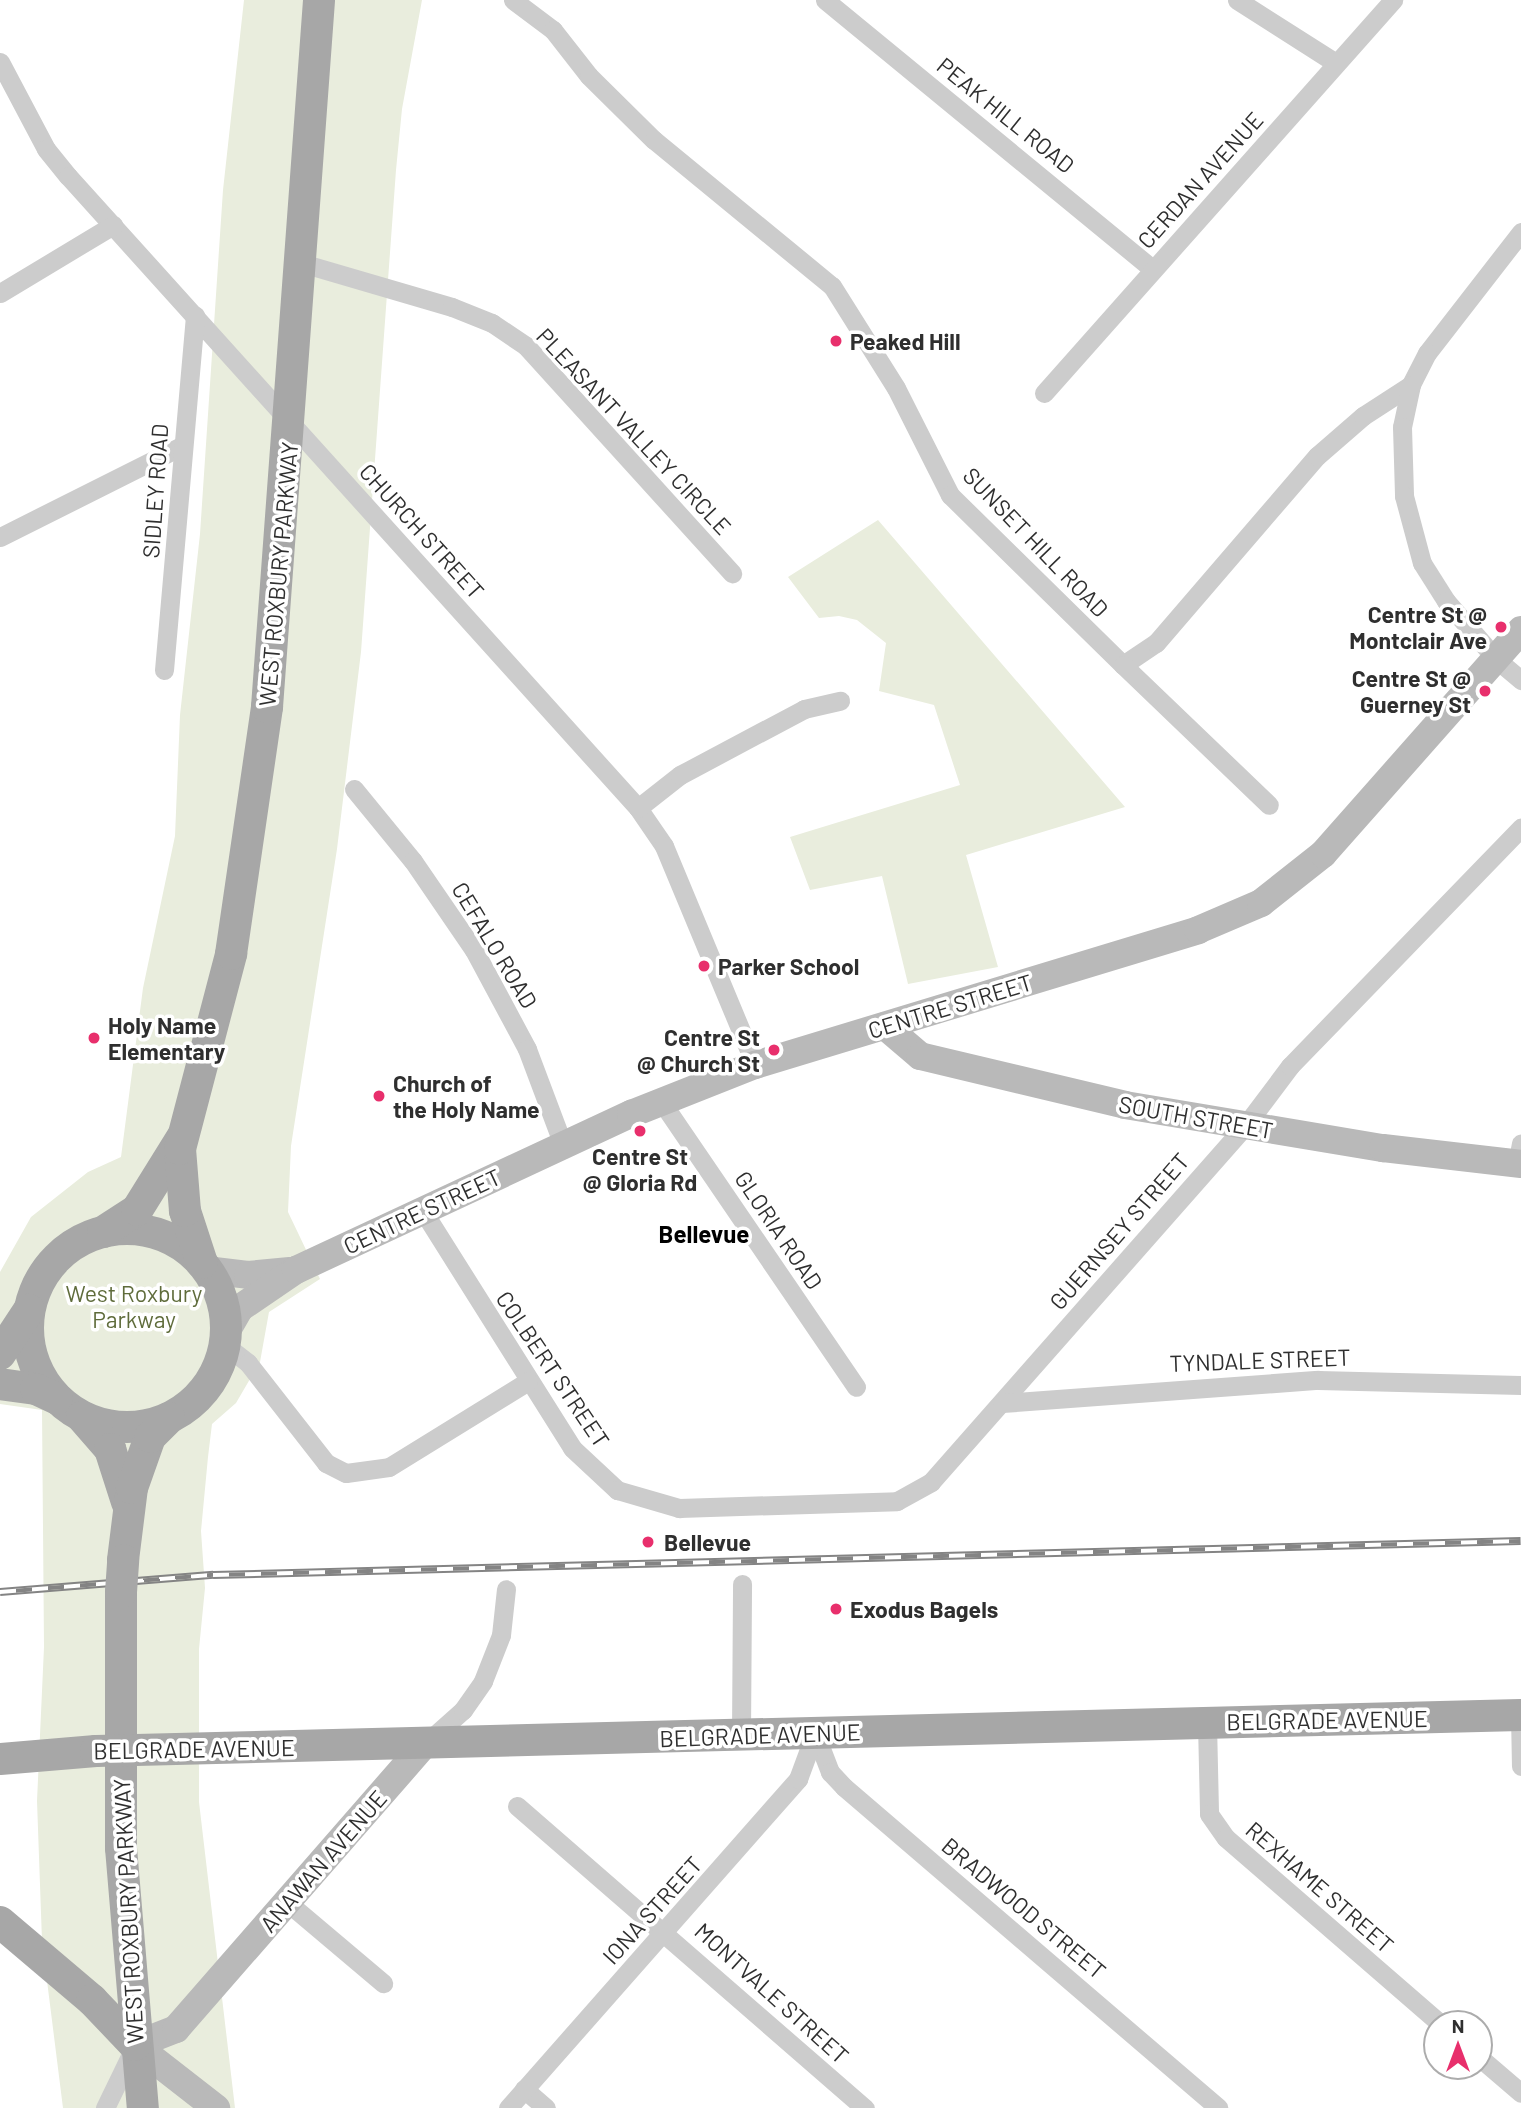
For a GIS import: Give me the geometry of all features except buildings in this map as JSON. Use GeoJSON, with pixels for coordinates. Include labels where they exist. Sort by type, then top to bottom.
{"type":"FeatureCollection","features":[{"type":"Feature","properties":{"kind":"main road","name":"WEST ROXBURY PARKWAY"},"geometry":{"type":"LineString","coordinates":[[100,1233],[136,1210],[181,1139],[213,1037],[235,932],[267,707],[291,420],[298,262],[319,0]]}},
{"type":"Feature","properties":{"kind":"main road","name":"CENTRE STREET"},"geometry":{"type":"LineString","coordinates":[[226,1338],[240,1308],[296,1270],[661,1101],[755,1065],[1198,930],[1261,903],[1316,861],[1521,630]]}},
{"type":"Feature","properties":{"kind":"main road","name":"SOUTH STREET"},"geometry":{"type":"LineString","coordinates":[[885,1026],[920,1056],[1125,1105],[1245,1126],[1520,1157]]}},
{"type":"Feature","properties":{"kind":"main road","name":"WEST ROXBURY PARKWAY"},"geometry":{"type":"LineString","coordinates":[[181,1139],[185,1211],[204,1266]]}},
{"type":"Feature","properties":{"kind":"main road"},"geometry":{"type":"LineString","coordinates":[[0,1354],[30,1309],[49,1267],[72,1246],[100,1233],[130,1229],[159,1234],[185,1248],[204,1266],[224,1305],[226,1338],[206,1388],[169,1418],[131,1427],[69,1407],[36,1389],[0,1384]]}},
{"type":"Feature","properties":{"kind":"main road","name":"CENTRE STREET"},"geometry":{"type":"LineString","coordinates":[[204,1266],[248,1275],[296,1270]]}},
{"type":"Feature","properties":{"kind":"main road"},"geometry":{"type":"LineString","coordinates":[[30,1309],[30,1350],[40,1377],[69,1407]]}},
{"type":"Feature","properties":{"kind":"main road","name":"WEST ROXBURY PARKWAY"},"geometry":{"type":"LineString","coordinates":[[69,1407],[110,1449],[127,1503]]}},
{"type":"Feature","properties":{"kind":"main road","name":"WEST ROXBURY PARKWAY"},"geometry":{"type":"LineString","coordinates":[[142,2108],[124,1908],[119,1751],[121,1592],[127,1503],[150,1437],[169,1418]]}},
{"type":"Feature","properties":{"kind":"main road","name":"BELGRADE AVENUE"},"geometry":{"type":"LineString","coordinates":[[0,1759],[119,1751],[1520,1715]]}},
{"type":"Feature","properties":{"kind":"main road","name":"ANAWAN AVENUE"},"geometry":{"type":"LineString","coordinates":[[135,2045],[176,2029],[425,1744]]}},
{"type":"Feature","properties":{"kind":"main road"},"geometry":{"type":"LineString","coordinates":[[0,1922],[92,2000],[135,2045],[216,2108]]}},
{"type":"Feature","properties":{"kind":"street","name":"SUNSET HILL ROAD"},"geometry":{"type":"LineString","coordinates":[[513,0],[552,30],[589,76],[654,140],[832,286],[896,387],[950,495],[1269,805]]}},
{"type":"Feature","properties":{"kind":"street","name":"PEAK HILL ROAD"},"geometry":{"type":"LineString","coordinates":[[825,0],[1153,269]]}},
{"type":"Feature","properties":{"kind":"street"},"geometry":{"type":"LineString","coordinates":[[1237,0],[1336,63]]}},
{"type":"Feature","properties":{"kind":"street","name":"CERDAN AVENUE"},"geometry":{"type":"LineString","coordinates":[[1044,393],[1393,0]]}},
{"type":"Feature","properties":{"kind":"street","name":"CHURCH STREET"},"geometry":{"type":"LineString","coordinates":[[0,62],[46,149],[638,808],[664,846],[755,1065]]}},
{"type":"Feature","properties":{"kind":"street"},"geometry":{"type":"LineString","coordinates":[[0,293],[113,225]]}},
{"type":"Feature","properties":{"kind":"street"},"geometry":{"type":"LineString","coordinates":[[1521,232],[1427,353],[1411,385],[1402,427],[1404,496],[1422,564],[1446,601],[1496,659],[1521,680]]}},
{"type":"Feature","properties":{"kind":"street","name":"PLEASANT VALLEY CIRCLE"},"geometry":{"type":"LineString","coordinates":[[298,262],[452,307],[492,323],[526,346],[732,573]]}},
{"type":"Feature","properties":{"kind":"street","name":"SIDLEY ROAD"},"geometry":{"type":"LineString","coordinates":[[164,670],[195,314]]}},
{"type":"Feature","properties":{"kind":"street"},"geometry":{"type":"LineString","coordinates":[[1123,665],[1156,643],[1317,456],[1363,416],[1411,385]]}},
{"type":"Feature","properties":{"kind":"street"},"geometry":{"type":"LineString","coordinates":[[0,537],[182,446]]}},
{"type":"Feature","properties":{"kind":"street"},"geometry":{"type":"LineString","coordinates":[[638,808],[680,775],[804,709],[840,701]]}},
{"type":"Feature","properties":{"kind":"street","name":"CEFALO ROAD"},"geometry":{"type":"LineString","coordinates":[[354,789],[413,861],[474,950],[527,1049],[563,1145]]}},
{"type":"Feature","properties":{"kind":"street","name":"GUERNSEY STREET"},"geometry":{"type":"LineString","coordinates":[[679,1508],[897,1501],[931,1482],[1245,1126],[1290,1066],[1521,828]]}},
{"type":"Feature","properties":{"kind":"street","name":"GLORIA ROAD"},"geometry":{"type":"LineString","coordinates":[[661,1101],[856,1387]]}},
{"type":"Feature","properties":{"kind":"street","name":"COLBERT STREET"},"geometry":{"type":"LineString","coordinates":[[423,1211],[572,1448],[596,1474],[630,1496],[679,1508]]}},
{"type":"Feature","properties":{"kind":"street"},"geometry":{"type":"LineString","coordinates":[[226,1338],[326,1463],[346,1473],[389,1466],[528,1381]]}},
{"type":"Feature","properties":{"kind":"street","name":"TYNDALE STREET"},"geometry":{"type":"LineString","coordinates":[[1002,1402],[1318,1380],[1521,1385]]}},
{"type":"Feature","properties":{"kind":"street","name":"ANAWAN AVENUE"},"geometry":{"type":"LineString","coordinates":[[425,1744],[463,1710],[484,1681],[501,1635],[506,1589]]}},
{"type":"Feature","properties":{"kind":"street"},"geometry":{"type":"LineString","coordinates":[[741,1735],[742,1591]]}},
{"type":"Feature","properties":{"kind":"street"},"geometry":{"type":"LineString","coordinates":[[1520,1715],[1521,1766]]}},
{"type":"Feature","properties":{"kind":"street","name":"REXHAME STREET"},"geometry":{"type":"LineString","coordinates":[[1207,1723],[1209,1814],[1226,1838],[1425,2010]]}},
{"type":"Feature","properties":{"kind":"street","name":"IONA STREET"},"geometry":{"type":"LineString","coordinates":[[508,2108],[666,1932],[798,1779],[815,1734]]}},
{"type":"Feature","properties":{"kind":"street","name":"BRADWOOD STREET"},"geometry":{"type":"LineString","coordinates":[[815,1734],[830,1772],[844,1787],[1217,2108]]}},
{"type":"Feature","properties":{"kind":"street","name":"MONTVALE STREET"},"geometry":{"type":"LineString","coordinates":[[517,1806],[666,1932],[865,2108]]}},
{"type":"Feature","properties":{"kind":"street"},"geometry":{"type":"LineString","coordinates":[[287,1902],[383,1983]]}},
{"type":"Feature","properties":{"kind":"street"},"geometry":{"type":"LineString","coordinates":[[105,2108],[135,2045]]}},
{"type":"Feature","properties":{"kind":"street"},"geometry":{"type":"LineString","coordinates":[[1493,2069],[1521,2093]]}},
{"type":"Feature","properties":{"kind":"street"},"geometry":{"type":"LineString","coordinates":[[524,2089],[546,2108]]}},
{"type":"Feature","properties":{"kind":"green space","name":"West Roxbury Parkway"},"geometry":{"type":"Polygon","coordinates":[[[244,0],[422,0],[402,109],[396,170],[361,652],[337,849],[291,1146],[288,1212],[320,1279],[269,1312],[260,1362],[236,1403],[212,1424],[208,1457],[201,1531],[205,1588],[199,1649],[199,1802],[235,2108],[63,2108],[42,1941],[37,1801],[44,1647],[42,1410],[0,1404],[0,1272],[31,1217],[88,1172],[121,1157],[143,988],[175,836],[180,715],[200,534],[223,190],[244,0]]]}},
{"type":"Feature","properties":{"kind":"green space"},"geometry":{"type":"Polygon","coordinates":[[[878,520],[1125,807],[966,855],[998,967],[908,984],[882,876],[810,890],[790,837],[960,785],[934,705],[879,691],[886,643],[857,620],[839,616],[819,618],[788,577],[878,520]]]}},
{"type":"Feature","properties":{"kind":"railway"},"geometry":{"type":"LineString","coordinates":[[0,1592],[213,1575],[1521,1541]]}},
{"type":"Feature","properties":{"kind":"place","name":"Peaked Hill"},"geometry":{"type":"Point","coordinates":[836,341]}},
{"type":"Feature","properties":{"kind":"place","name":"Centre St @ Montclair Ave"},"geometry":{"type":"Point","coordinates":[1501,627]}},
{"type":"Feature","properties":{"kind":"place","name":"Centre St @ Guerney St"},"geometry":{"type":"Point","coordinates":[1485,691]}},
{"type":"Feature","properties":{"kind":"place","name":"Parker School"},"geometry":{"type":"Point","coordinates":[704,966]}},
{"type":"Feature","properties":{"kind":"place","name":"Holy Name Elementary"},"geometry":{"type":"Point","coordinates":[94,1038]}},
{"type":"Feature","properties":{"kind":"place","name":"Centre St @ Church St"},"geometry":{"type":"Point","coordinates":[774,1050]}},
{"type":"Feature","properties":{"kind":"place","name":"Church of the Holy Name"},"geometry":{"type":"Point","coordinates":[379,1096]}},
{"type":"Feature","properties":{"kind":"place","name":"Centre St @ Gloria Rd"},"geometry":{"type":"Point","coordinates":[640,1131]}},
{"type":"Feature","properties":{"kind":"place","name":"Bellevue"},"geometry":{"type":"Point","coordinates":[648,1542]}},
{"type":"Feature","properties":{"kind":"place","name":"Exodus Bagels"},"geometry":{"type":"Point","coordinates":[836,1609]}},
{"type":"Feature","properties":{"kind":"district","name":"Bellevue"},"geometry":{"type":"Point","coordinates":[704,1234]}}]}
